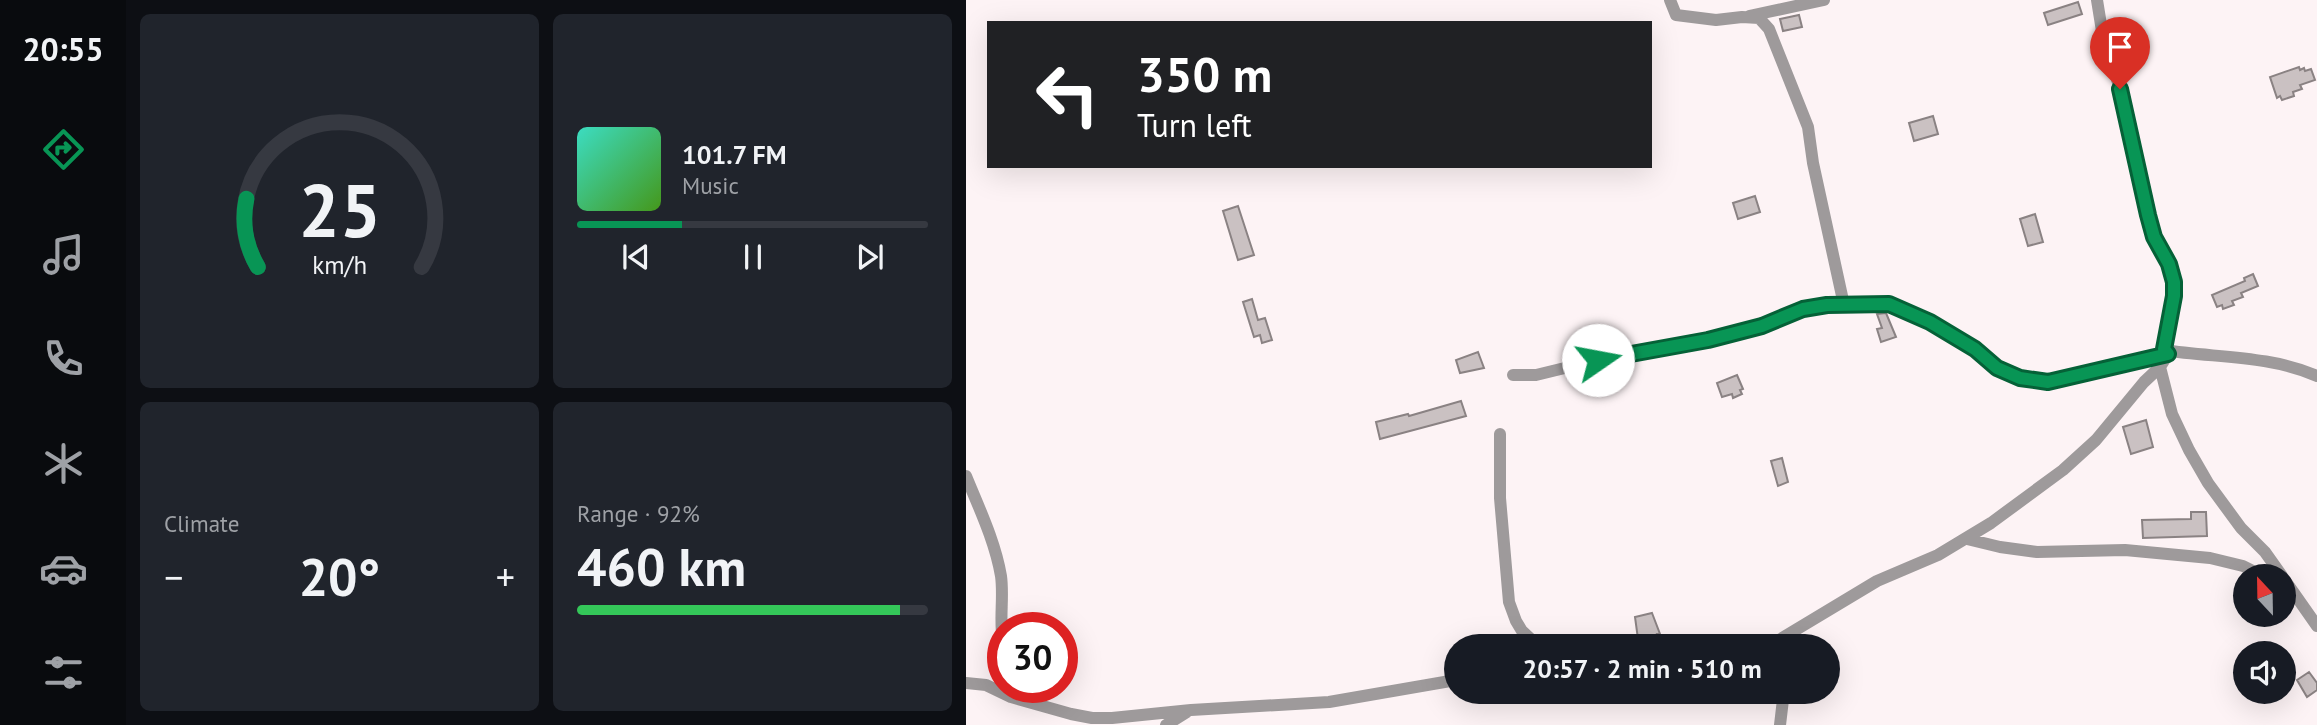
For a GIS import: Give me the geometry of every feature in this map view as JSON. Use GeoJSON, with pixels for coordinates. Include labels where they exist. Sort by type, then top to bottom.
{"type":"FeatureCollection","features":[{"type":"Feature","properties":{"kind":"street"},"geometry":{"type":"LineString","coordinates":[[1670,0],[1676,15],[1716,20],[1824,0]]}},
{"type":"Feature","properties":{"kind":"street"},"geometry":{"type":"LineString","coordinates":[[1789,634],[1877,581],[1938,555],[1967,539],[2063,470],[2096,440],[2144,382],[2160,367],[2166,352],[2174,282],[2169,264],[2154,237],[2120,89],[2102,31],[2097,0]]}},
{"type":"Feature","properties":{"kind":"street"},"geometry":{"type":"LineString","coordinates":[[1742,17],[1759,18],[1769,29],[1808,127],[1813,163],[1844,305]]}},
{"type":"Feature","properties":{"kind":"street"},"geometry":{"type":"LineString","coordinates":[[1514,375],[1536,374],[1618,355],[1708,340],[1762,326],[1803,309],[1889,304],[1908,311],[1956,337],[1997,368],[2020,378],[2048,382],[2166,352],[2244,358],[2317,376]]}},
{"type":"Feature","properties":{"kind":"street"},"geometry":{"type":"LineString","coordinates":[[2160,367],[2172,414],[2196,461],[2241,527],[2274,564]]}},
{"type":"Feature","properties":{"kind":"street"},"geometry":{"type":"LineString","coordinates":[[1500,434],[1500,498],[1509,603],[1516,621],[1525,634]]}},
{"type":"Feature","properties":{"kind":"street"},"geometry":{"type":"LineString","coordinates":[[966,476],[991,537],[1001,577],[1002,612]]}},
{"type":"Feature","properties":{"kind":"street"},"geometry":{"type":"LineString","coordinates":[[1967,539],[2036,552],[2125,550],[2210,558],[2235,564]]}},
{"type":"Feature","properties":{"kind":"street"},"geometry":{"type":"LineString","coordinates":[[2297,597],[2317,626]]}},
{"type":"Feature","properties":{"kind":"street"},"geometry":{"type":"LineString","coordinates":[[1797,634],[1798,629]]}},
{"type":"Feature","properties":{"kind":"street"},"geometry":{"type":"LineString","coordinates":[[1033,703],[1071,720],[1112,718],[1191,710],[1329,702],[1444,682]]}},
{"type":"Feature","properties":{"kind":"street"},"geometry":{"type":"LineString","coordinates":[[966,683],[987,685]]}},
{"type":"Feature","properties":{"kind":"street"},"geometry":{"type":"LineString","coordinates":[[1780,725],[1782,704]]}},
{"type":"Feature","properties":{"kind":"street"},"geometry":{"type":"LineString","coordinates":[[1166,725],[1191,710]]}},
{"type":"Feature","properties":{"kind":"building"},"geometry":{"type":"Polygon","coordinates":[[[2078,2],[2082,14],[2048,25],[2044,13],[2078,2]]]}},
{"type":"Feature","properties":{"kind":"building"},"geometry":{"type":"Polygon","coordinates":[[[1799,15],[1802,27],[1783,31],[1780,19],[1799,15]]]}},
{"type":"Feature","properties":{"kind":"building"},"geometry":{"type":"Polygon","coordinates":[[[2299,67],[2305,71],[2311,69],[2315,80],[2300,85],[2302,89],[2293,92],[2294,96],[2282,100],[2280,96],[2277,98],[2270,77],[2299,67]]]}},
{"type":"Feature","properties":{"kind":"building"},"geometry":{"type":"Polygon","coordinates":[[[1933,116],[1938,134],[1914,141],[1909,123],[1933,116]]]}},
{"type":"Feature","properties":{"kind":"building"},"geometry":{"type":"Polygon","coordinates":[[[1755,196],[1760,212],[1738,219],[1733,203],[1755,196]]]}},
{"type":"Feature","properties":{"kind":"building"},"geometry":{"type":"Polygon","coordinates":[[[1238,206],[1254,255],[1238,260],[1223,211],[1238,206]]]}},
{"type":"Feature","properties":{"kind":"building"},"geometry":{"type":"Polygon","coordinates":[[[2035,214],[2043,242],[2028,246],[2020,219],[2035,214]]]}},
{"type":"Feature","properties":{"kind":"building"},"geometry":{"type":"Polygon","coordinates":[[[2253,274],[2258,286],[2241,293],[2243,297],[2232,301],[2234,305],[2223,309],[2222,305],[2217,307],[2212,295],[2245,281],[2244,278],[2253,274]]]}},
{"type":"Feature","properties":{"kind":"building"},"geometry":{"type":"Polygon","coordinates":[[[1252,299],[1258,320],[1265,318],[1272,340],[1262,343],[1260,335],[1254,337],[1243,302],[1252,299]]]}},
{"type":"Feature","properties":{"kind":"building"},"geometry":{"type":"Polygon","coordinates":[[[1886,313],[1896,337],[1881,342],[1877,329],[1882,328],[1877,314],[1886,313]]]}},
{"type":"Feature","properties":{"kind":"building"},"geometry":{"type":"Polygon","coordinates":[[[1478,352],[1484,368],[1460,373],[1456,360],[1478,352]]]}},
{"type":"Feature","properties":{"kind":"building"},"geometry":{"type":"Polygon","coordinates":[[[1737,375],[1743,389],[1740,390],[1742,394],[1733,398],[1732,394],[1722,397],[1717,383],[1737,375]]]}},
{"type":"Feature","properties":{"kind":"building"},"geometry":{"type":"Polygon","coordinates":[[[1461,401],[1466,416],[1380,439],[1376,422],[1461,401]]]}},
{"type":"Feature","properties":{"kind":"building"},"geometry":{"type":"Polygon","coordinates":[[[2146,420],[2153,447],[2131,454],[2123,427],[2146,420]]]}},
{"type":"Feature","properties":{"kind":"building"},"geometry":{"type":"Polygon","coordinates":[[[1782,458],[1788,482],[1778,486],[1771,461],[1782,458]]]}},
{"type":"Feature","properties":{"kind":"building"},"geometry":{"type":"Polygon","coordinates":[[[2191,512],[2206,512],[2207,536],[2143,538],[2142,520],[2191,519],[2191,512]]]}},
{"type":"Feature","properties":{"kind":"building"},"geometry":{"type":"Polygon","coordinates":[[[1652,613],[1660,634],[1637,634],[1635,617],[1652,613]]]}},
{"type":"Feature","properties":{"kind":"building"},"geometry":{"type":"Polygon","coordinates":[[[2309,672],[2317,683],[2317,690],[2307,697],[2297,680],[2309,672]]]}},
{"type":"Feature","properties":{"kind":"route"},"geometry":{"type":"LineString","coordinates":[[1598,360],[1737,333],[1803,309],[1827,305],[1889,304],[1930,322],[1975,349],[1997,368],[2020,378],[2048,382],[2168,354],[2164,349],[2174,282],[2169,264],[2154,237],[2120,89]]}}]}
